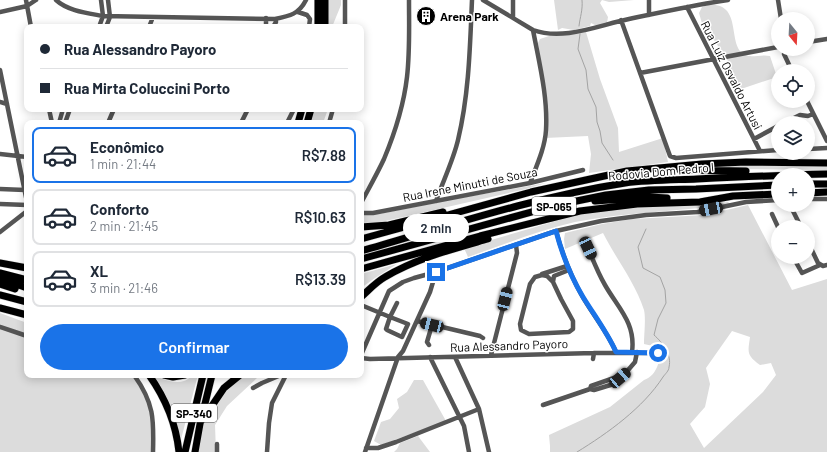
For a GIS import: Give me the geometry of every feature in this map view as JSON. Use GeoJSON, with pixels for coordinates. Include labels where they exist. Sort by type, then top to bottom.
{"type":"FeatureCollection","features":[{"type":"Feature","properties":{"kind":"highway"},"geometry":{"type":"LineString","coordinates":[[318,0],[318,24]]}},
{"type":"Feature","properties":{"kind":"highway"},"geometry":{"type":"LineString","coordinates":[[325,0],[325,24]]}},
{"type":"Feature","properties":{"kind":"highway"},"geometry":{"type":"LineString","coordinates":[[364,227],[389,225],[488,200],[627,171],[702,164],[746,162],[827,163]]}},
{"type":"Feature","properties":{"kind":"highway"},"geometry":{"type":"LineString","coordinates":[[627,171],[668,170],[771,173]]}},
{"type":"Feature","properties":{"kind":"highway","name":"Rodovia Dom Pedro I"},"geometry":{"type":"LineString","coordinates":[[815,174],[827,174]]}},
{"type":"Feature","properties":{"kind":"highway","name":"Rodovia Dom Pedro I"},"geometry":{"type":"LineString","coordinates":[[364,250],[492,213],[605,186],[643,181],[771,175]]}},
{"type":"Feature","properties":{"kind":"highway"},"geometry":{"type":"LineString","coordinates":[[815,184],[827,184]]}},
{"type":"Feature","properties":{"kind":"highway","name":"Rodovia Dom Pedro I"},"geometry":{"type":"LineString","coordinates":[[364,258],[557,205],[606,195],[649,190],[696,190],[771,185]]}},
{"type":"Feature","properties":{"kind":"highway","name":"SP-065"},"geometry":{"type":"LineString","coordinates":[[364,238],[531,192]]}},
{"type":"Feature","properties":{"kind":"highway"},"geometry":{"type":"LineString","coordinates":[[815,193],[827,192]]}},
{"type":"Feature","properties":{"kind":"highway","name":"SP-065"},"geometry":{"type":"LineString","coordinates":[[364,268],[580,211],[649,203],[700,202],[732,196],[771,194]]}},
{"type":"Feature","properties":{"kind":"highway"},"geometry":{"type":"LineString","coordinates":[[557,205],[650,197],[698,198],[732,196]]}},
{"type":"Feature","properties":{"kind":"highway"},"geometry":{"type":"LineString","coordinates":[[364,294],[383,278],[404,266],[424,258],[492,237],[519,226]]}},
{"type":"Feature","properties":{"kind":"highway"},"geometry":{"type":"LineString","coordinates":[[0,263],[24,267]]}},
{"type":"Feature","properties":{"kind":"highway"},"geometry":{"type":"LineString","coordinates":[[0,273],[24,279]]}},
{"type":"Feature","properties":{"kind":"highway"},"geometry":{"type":"LineString","coordinates":[[0,278],[24,287]]}},
{"type":"Feature","properties":{"kind":"highway"},"geometry":{"type":"LineString","coordinates":[[0,284],[24,291]]}},
{"type":"Feature","properties":{"kind":"highway"},"geometry":{"type":"LineString","coordinates":[[0,295],[24,301]]}},
{"type":"Feature","properties":{"kind":"highway"},"geometry":{"type":"LineString","coordinates":[[0,307],[24,313]]}},
{"type":"Feature","properties":{"kind":"highway"},"geometry":{"type":"LineString","coordinates":[[151,378],[161,393],[170,412],[176,434],[178,452]]}},
{"type":"Feature","properties":{"kind":"highway","name":"SP-340"},"geometry":{"type":"LineString","coordinates":[[186,452],[202,378]]}},
{"type":"Feature","properties":{"kind":"highway","name":"SP-340"},"geometry":{"type":"LineString","coordinates":[[194,452],[211,378]]}},
{"type":"Feature","properties":{"kind":"highway"},"geometry":{"type":"LineString","coordinates":[[200,424],[224,388],[236,378]]}},
{"type":"Feature","properties":{"kind":"street"},"geometry":{"type":"LineString","coordinates":[[26,0],[31,24]]}},
{"type":"Feature","properties":{"kind":"street"},"geometry":{"type":"LineString","coordinates":[[0,12],[27,6],[36,0]]}},
{"type":"Feature","properties":{"kind":"street"},"geometry":{"type":"LineString","coordinates":[[56,0],[81,12],[110,17],[275,19],[298,12],[306,0]]}},
{"type":"Feature","properties":{"kind":"street"},"geometry":{"type":"LineString","coordinates":[[100,24],[103,16],[101,0]]}},
{"type":"Feature","properties":{"kind":"street"},"geometry":{"type":"LineString","coordinates":[[107,24],[110,17],[108,0]]}},
{"type":"Feature","properties":{"kind":"street"},"geometry":{"type":"LineString","coordinates":[[345,0],[345,24]]}},
{"type":"Feature","properties":{"kind":"street"},"geometry":{"type":"LineString","coordinates":[[364,196],[384,159],[396,126],[407,78],[409,54],[409,0]]}},
{"type":"Feature","properties":{"kind":"street"},"geometry":{"type":"LineString","coordinates":[[436,201],[458,142],[464,111],[469,78],[472,0]]}},
{"type":"Feature","properties":{"kind":"street"},"geometry":{"type":"LineString","coordinates":[[483,0],[533,30],[541,33],[563,34],[621,20],[713,1],[728,0]]}},
{"type":"Feature","properties":{"kind":"street"},"geometry":{"type":"LineString","coordinates":[[513,0],[513,17]]}},
{"type":"Feature","properties":{"kind":"street"},"geometry":{"type":"LineString","coordinates":[[649,0],[649,15]]}},
{"type":"Feature","properties":{"kind":"street"},"geometry":{"type":"LineString","coordinates":[[778,0],[780,12]]}},
{"type":"Feature","properties":{"kind":"street","name":"Rua Luíz Osvaldo Artusi"},"geometry":{"type":"LineString","coordinates":[[686,7],[760,151]]}},
{"type":"Feature","properties":{"kind":"street"},"geometry":{"type":"LineString","coordinates":[[298,12],[307,15],[310,19],[310,24]]}},
{"type":"Feature","properties":{"kind":"street"},"geometry":{"type":"LineString","coordinates":[[150,24],[153,17]]}},
{"type":"Feature","properties":{"kind":"street"},"geometry":{"type":"LineString","coordinates":[[266,18],[266,24]]}},
{"type":"Feature","properties":{"kind":"street"},"geometry":{"type":"LineString","coordinates":[[275,19],[275,24]]}},
{"type":"Feature","properties":{"kind":"street"},"geometry":{"type":"LineString","coordinates":[[621,20],[670,156],[676,158],[771,150]]}},
{"type":"Feature","properties":{"kind":"street"},"geometry":{"type":"LineString","coordinates":[[530,183],[544,144],[546,132],[544,94],[533,30]]}},
{"type":"Feature","properties":{"kind":"street"},"geometry":{"type":"LineString","coordinates":[[815,41],[827,39]]}},
{"type":"Feature","properties":{"kind":"street"},"geometry":{"type":"LineString","coordinates":[[640,73],[771,48]]}},
{"type":"Feature","properties":{"kind":"street"},"geometry":{"type":"LineString","coordinates":[[0,70],[24,185]]}},
{"type":"Feature","properties":{"kind":"street"},"geometry":{"type":"LineString","coordinates":[[0,102],[7,104]]}},
{"type":"Feature","properties":{"kind":"street"},"geometry":{"type":"LineString","coordinates":[[810,108],[827,141]]}},
{"type":"Feature","properties":{"kind":"street"},"geometry":{"type":"LineString","coordinates":[[798,116],[808,116],[813,114]]}},
{"type":"Feature","properties":{"kind":"street"},"geometry":{"type":"LineString","coordinates":[[754,139],[771,130]]}},
{"type":"Feature","properties":{"kind":"street"},"geometry":{"type":"LineString","coordinates":[[815,149],[827,148]]}},
{"type":"Feature","properties":{"kind":"street"},"geometry":{"type":"LineString","coordinates":[[0,154],[24,157]]}},
{"type":"Feature","properties":{"kind":"street","name":"Rua Irene Minutti de Souza"},"geometry":{"type":"LineString","coordinates":[[364,213],[373,213],[530,183],[583,170]]}},
{"type":"Feature","properties":{"kind":"street"},"geometry":{"type":"LineString","coordinates":[[0,189],[24,190]]}},
{"type":"Feature","properties":{"kind":"street"},"geometry":{"type":"LineString","coordinates":[[815,199],[827,199]]}},
{"type":"Feature","properties":{"kind":"street"},"geometry":{"type":"LineString","coordinates":[[364,348],[389,291],[403,282],[556,231],[601,221],[646,215],[698,212],[746,202],[771,200]]}},
{"type":"Feature","properties":{"kind":"street"},"geometry":{"type":"LineString","coordinates":[[0,204],[24,205]]}},
{"type":"Feature","properties":{"kind":"street"},"geometry":{"type":"LineString","coordinates":[[0,232],[24,213]]}},
{"type":"Feature","properties":{"kind":"street"},"geometry":{"type":"LineString","coordinates":[[772,214],[775,220]]}},
{"type":"Feature","properties":{"kind":"street"},"geometry":{"type":"LineString","coordinates":[[556,231],[568,268],[582,295],[608,335],[616,352]]}},
{"type":"Feature","properties":{"kind":"street"},"geometry":{"type":"LineString","coordinates":[[492,355],[517,254],[516,245]]}},
{"type":"Feature","properties":{"kind":"street"},"geometry":{"type":"LineString","coordinates":[[543,405],[590,389],[591,386],[616,377],[620,378],[635,362],[633,336],[630,327],[625,316],[603,282],[588,248]]}},
{"type":"Feature","properties":{"kind":"street"},"geometry":{"type":"LineString","coordinates":[[815,255],[820,265]]}},
{"type":"Feature","properties":{"kind":"street"},"geometry":{"type":"LineString","coordinates":[[797,264],[802,273],[820,265],[827,264]]}},
{"type":"Feature","properties":{"kind":"street"},"geometry":{"type":"LineString","coordinates":[[542,275],[547,276],[553,282],[560,299],[573,321],[573,329],[567,332],[529,334],[521,330],[520,324],[530,284],[535,277],[542,275],[568,268]]}},
{"type":"Feature","properties":{"kind":"street"},"geometry":{"type":"LineString","coordinates":[[553,282],[554,276],[568,268]]}},
{"type":"Feature","properties":{"kind":"street"},"geometry":{"type":"LineString","coordinates":[[436,272],[430,292],[403,351],[398,357],[366,450],[396,442],[479,409]]}},
{"type":"Feature","properties":{"kind":"street"},"geometry":{"type":"LineString","coordinates":[[364,306],[380,312],[390,317],[408,324],[402,337],[386,329],[390,317],[397,303]]}},
{"type":"Feature","properties":{"kind":"street"},"geometry":{"type":"LineString","coordinates":[[417,321],[483,338]]}},
{"type":"Feature","properties":{"kind":"street"},"geometry":{"type":"LineString","coordinates":[[429,345],[428,342],[432,325]]}},
{"type":"Feature","properties":{"kind":"street"},"geometry":{"type":"LineString","coordinates":[[0,327],[24,335]]}},
{"type":"Feature","properties":{"kind":"street","name":"Rua Alessandro Payoro"},"geometry":{"type":"LineString","coordinates":[[364,358],[616,352],[658,353]]}},
{"type":"Feature","properties":{"kind":"street"},"geometry":{"type":"LineString","coordinates":[[593,359],[594,353]]}},
{"type":"Feature","properties":{"kind":"street"},"geometry":{"type":"LineString","coordinates":[[455,356],[479,409],[489,452]]}},
{"type":"Feature","properties":{"kind":"street"},"geometry":{"type":"LineString","coordinates":[[430,357],[464,426],[469,452]]}},
{"type":"Feature","properties":{"kind":"street"},"geometry":{"type":"LineString","coordinates":[[136,378],[144,390],[152,409],[152,452]]}},
{"type":"Feature","properties":{"kind":"street"},"geometry":{"type":"LineString","coordinates":[[253,388],[274,378]]}},
{"type":"Feature","properties":{"kind":"street"},"geometry":{"type":"LineString","coordinates":[[267,452],[268,423],[272,403],[284,378]]}},
{"type":"Feature","properties":{"kind":"street"},"geometry":{"type":"LineString","coordinates":[[217,444],[217,452]]}},
{"type":"Feature","properties":{"kind":"shaded area"},"geometry":{"type":"Polygon","coordinates":[[[328,0],[341,0],[341,5],[333,24],[327,24],[328,0]]]}},
{"type":"Feature","properties":{"kind":"shaded area"},"geometry":{"type":"Polygon","coordinates":[[[554,0],[602,0],[600,3],[608,17],[607,23],[604,25],[595,25],[591,23],[590,26],[574,30],[562,28],[558,30],[554,0]]]}},
{"type":"Feature","properties":{"kind":"shaded area"},"geometry":{"type":"Polygon","coordinates":[[[602,0],[634,0],[609,2],[602,0]]]}},
{"type":"Feature","properties":{"kind":"shaded area"},"geometry":{"type":"Polygon","coordinates":[[[708,5],[719,6],[726,10],[731,17],[736,43],[739,50],[748,56],[770,56],[773,64],[771,64],[771,79],[741,89],[735,86],[728,61],[712,37],[703,27],[699,13],[702,7],[708,5]]]}},
{"type":"Feature","properties":{"kind":"shaded area"},"geometry":{"type":"Polygon","coordinates":[[[586,32],[600,79],[618,128],[619,152],[663,138],[668,162],[589,173],[591,154],[588,136],[545,138],[544,94],[538,43],[540,39],[549,36],[586,32]]]}},
{"type":"Feature","properties":{"kind":"shaded area"},"geometry":{"type":"Polygon","coordinates":[[[313,112],[327,112],[324,120],[312,120],[313,112]]]}},
{"type":"Feature","properties":{"kind":"shaded area"},"geometry":{"type":"Polygon","coordinates":[[[777,164],[827,165],[827,170],[815,170],[815,168],[728,169],[728,166],[777,164]]]}},
{"type":"Feature","properties":{"kind":"shaded area"},"geometry":{"type":"Polygon","coordinates":[[[546,183],[526,189],[381,222],[364,223],[364,214],[379,214],[546,183]]]}},
{"type":"Feature","properties":{"kind":"shaded area"},"geometry":{"type":"Polygon","coordinates":[[[728,202],[730,204],[614,216],[575,222],[535,233],[468,257],[464,248],[580,214],[652,206],[692,206],[728,202]]]}},
{"type":"Feature","properties":{"kind":"shaded area"},"geometry":{"type":"Polygon","coordinates":[[[748,205],[771,249],[771,264],[779,264],[792,290],[827,279],[827,452],[550,452],[549,435],[610,407],[644,380],[649,378],[659,363],[662,348],[644,344],[644,310],[636,290],[603,233],[565,249],[565,233],[602,224],[632,219],[705,215],[748,205]],[[732,331],[706,368],[710,384],[705,407],[690,424],[704,448],[763,392],[776,375],[771,363],[760,365],[752,359],[749,350],[750,337],[732,331]]]}},
{"type":"Feature","properties":{"kind":"shaded area"},"geometry":{"type":"Polygon","coordinates":[[[397,264],[364,286],[364,273],[397,264]]]}},
{"type":"Feature","properties":{"kind":"shaded area"},"geometry":{"type":"Polygon","coordinates":[[[0,313],[24,322],[24,378],[135,378],[153,414],[152,452],[0,452],[0,313]]]}},
{"type":"Feature","properties":{"kind":"shaded area"},"geometry":{"type":"Polygon","coordinates":[[[154,378],[180,382],[189,378],[197,378],[180,443],[154,378]]]}},
{"type":"Feature","properties":{"kind":"shaded area"},"geometry":{"type":"Polygon","coordinates":[[[238,378],[257,378],[227,406],[215,425],[216,452],[198,452],[204,422],[233,381],[238,378]]]}},
{"type":"Feature","properties":{"kind":"shaded area"},"geometry":{"type":"Polygon","coordinates":[[[414,380],[423,380],[446,421],[381,445],[374,441],[381,422],[390,419],[399,408],[397,399],[407,392],[414,380]]]}},
{"type":"Feature","properties":{"kind":"shaded area"},"geometry":{"type":"Polygon","coordinates":[[[418,436],[430,452],[394,452],[400,443],[418,436]]]}},
{"type":"Feature","properties":{"kind":"waterway"},"geometry":{"type":"LineString","coordinates":[[579,26],[582,0]]}},
{"type":"Feature","properties":{"kind":"waterway"},"geometry":{"type":"LineString","coordinates":[[580,34],[578,49],[586,70],[588,89],[596,107],[597,122],[602,143],[613,160]]}},
{"type":"Feature","properties":{"kind":"waterway"},"geometry":{"type":"LineString","coordinates":[[577,452],[601,437],[635,409],[655,388],[669,368],[670,363],[668,354],[661,342],[654,335],[658,319],[666,303],[665,290],[660,277],[643,268],[638,247],[646,229]]}},
{"type":"Feature","properties":{"kind":"place","name":"Arena Park"},"geometry":{"type":"Point","coordinates":[426,16]}},
{"type":"Feature","properties":{"kind":"route"},"geometry":{"type":"LineString","coordinates":[[436,272],[556,231],[567,266],[582,295],[608,335],[616,352],[658,353]]}}]}
